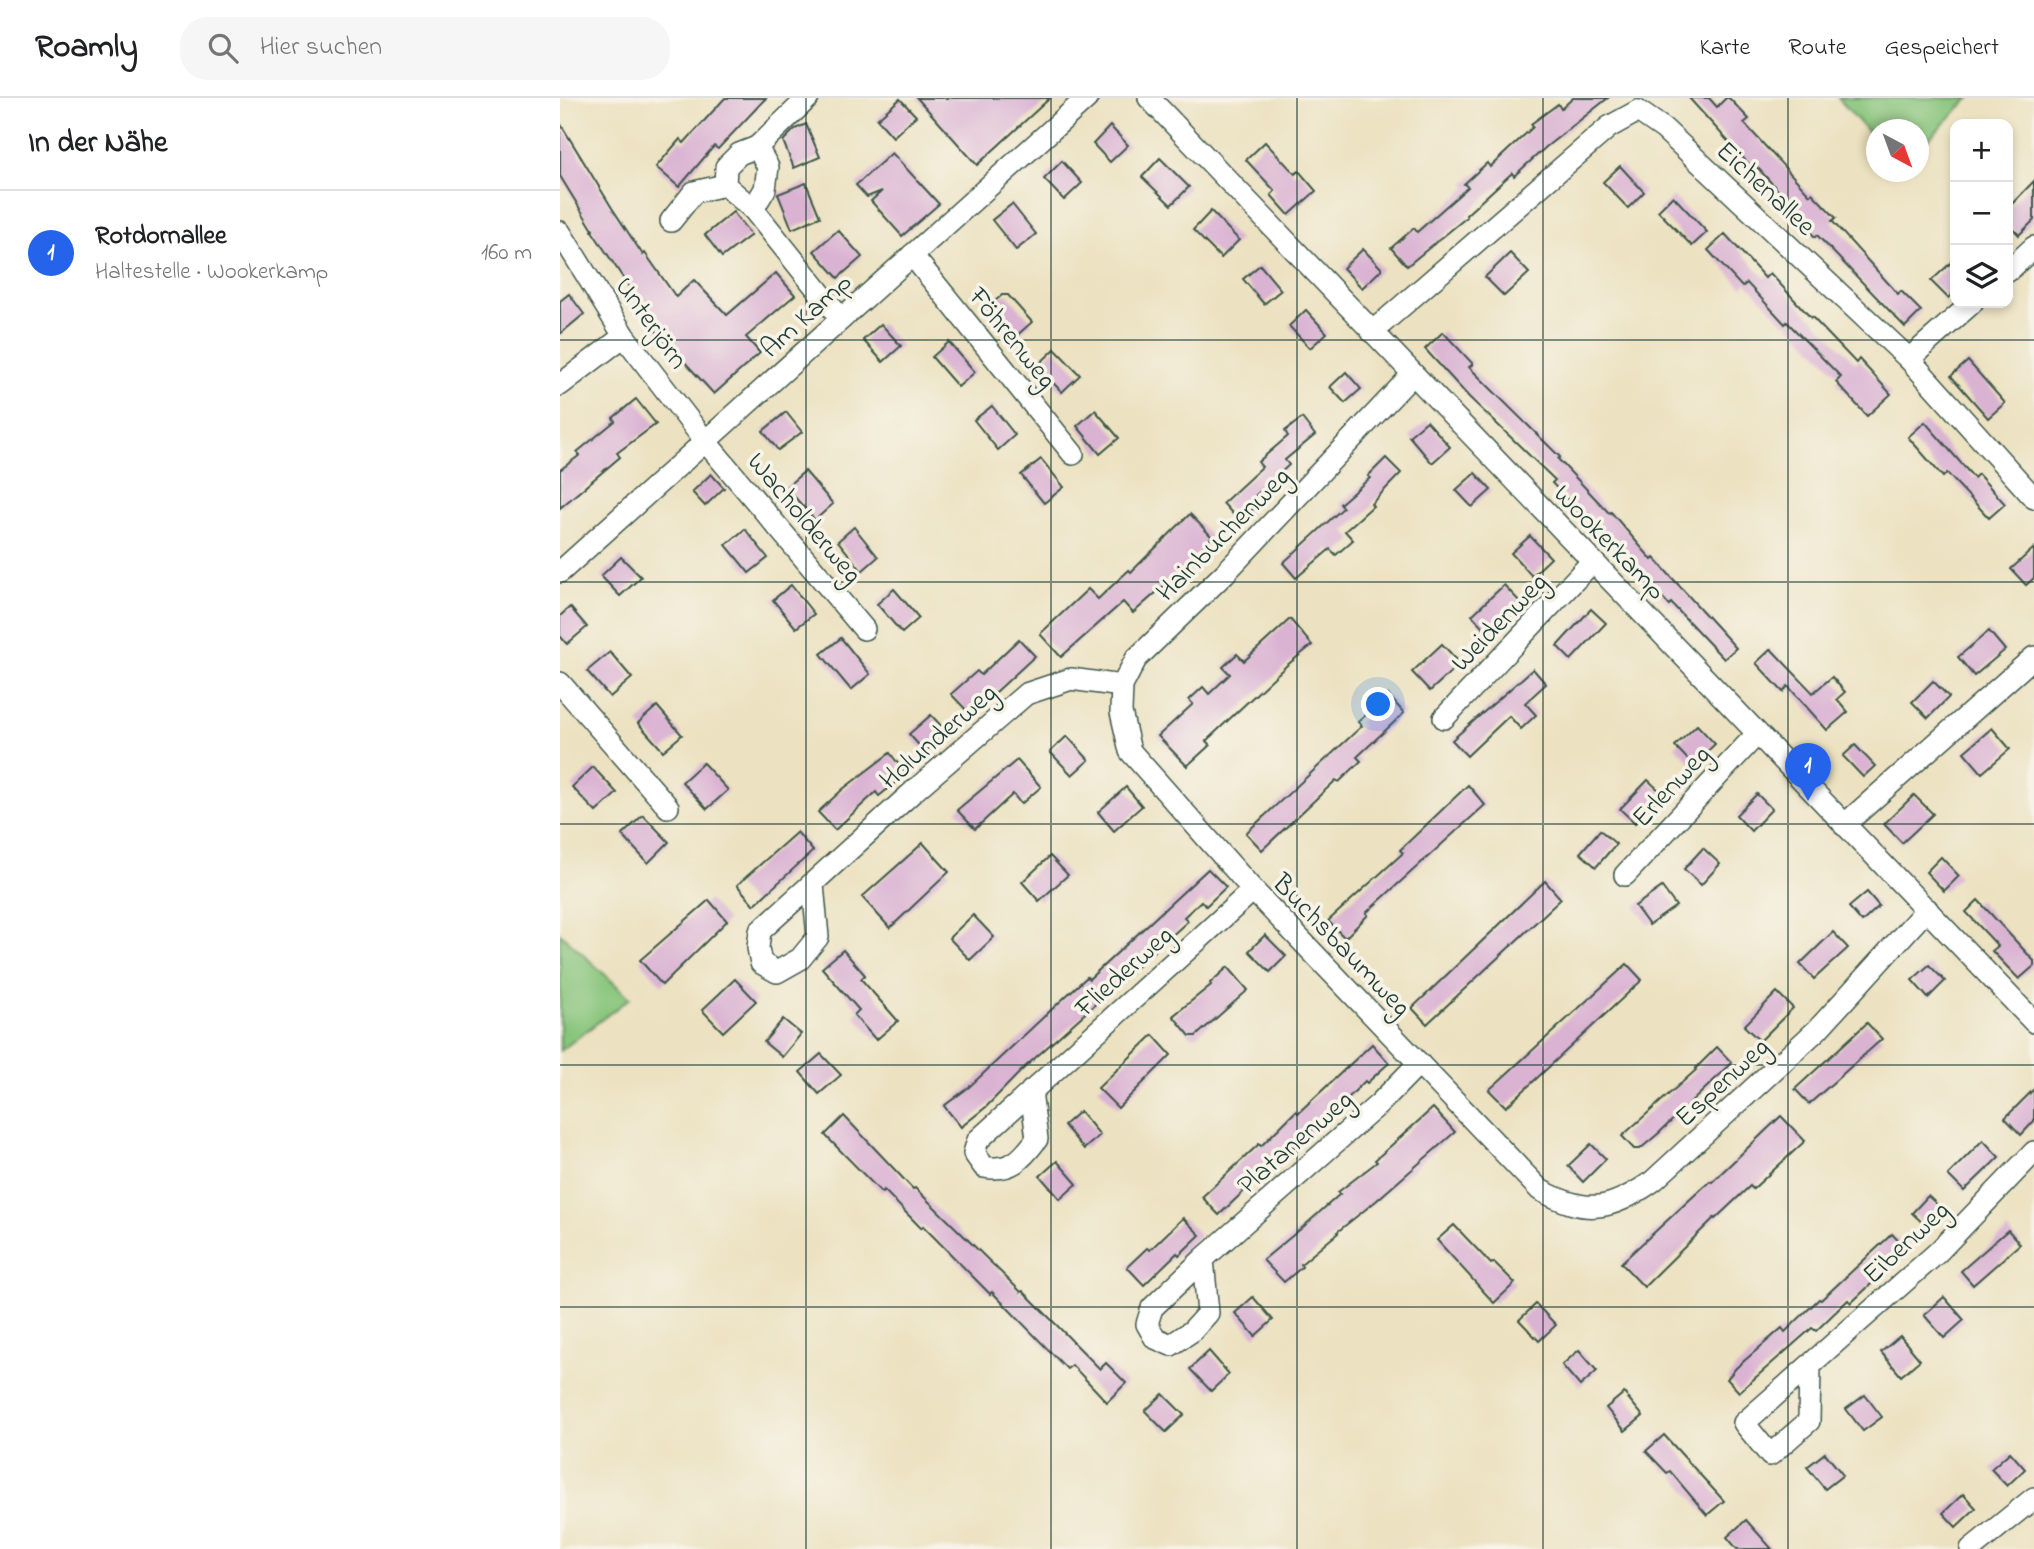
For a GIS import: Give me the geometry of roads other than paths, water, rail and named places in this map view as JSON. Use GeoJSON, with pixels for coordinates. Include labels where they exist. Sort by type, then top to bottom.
{"type":"FeatureCollection","features":[{"type":"Feature","properties":{"kind":"street"},"geometry":{"type":"LineString","coordinates":[[725,185],[726,167],[739,154],[757,147],[808,98]]}},
{"type":"Feature","properties":{"kind":"street","name":"Am Kamp"},"geometry":{"type":"LineString","coordinates":[[560,572],[1087,98]]}},
{"type":"Feature","properties":{"kind":"street","name":"Wookerkamp"},"geometry":{"type":"LineString","coordinates":[[1149,98],[2034,1022]]}},
{"type":"Feature","properties":{"kind":"street","name":"Eichenallee"},"geometry":{"type":"LineString","coordinates":[[1372,332],[1609,127],[1638,111],[1664,129],[1909,359],[2034,498]]}},
{"type":"Feature","properties":{"kind":"street"},"geometry":{"type":"LineString","coordinates":[[753,209],[765,189],[768,167],[757,147]]}},
{"type":"Feature","properties":{"kind":"street"},"geometry":{"type":"LineString","coordinates":[[725,185],[753,209],[841,319]]}},
{"type":"Feature","properties":{"kind":"street"},"geometry":{"type":"LineString","coordinates":[[671,221],[694,192],[725,185]]}},
{"type":"Feature","properties":{"kind":"street","name":"Unterjörn"},"geometry":{"type":"LineString","coordinates":[[560,232],[624,335],[705,441]]}},
{"type":"Feature","properties":{"kind":"street"},"geometry":{"type":"LineString","coordinates":[[2013,266],[2034,247]]}},
{"type":"Feature","properties":{"kind":"street","name":"Föhrenweg"},"geometry":{"type":"LineString","coordinates":[[912,255],[1073,454]]}},
{"type":"Feature","properties":{"kind":"street"},"geometry":{"type":"LineString","coordinates":[[1909,359],[1966,308]]}},
{"type":"Feature","properties":{"kind":"street"},"geometry":{"type":"LineString","coordinates":[[560,385],[624,335]]}},
{"type":"Feature","properties":{"kind":"street","name":"Hainbuchenweg"},"geometry":{"type":"LineString","coordinates":[[1122,686],[1136,659],[1225,573],[1413,374]]}},
{"type":"Feature","properties":{"kind":"street","name":"Wacholderweg"},"geometry":{"type":"LineString","coordinates":[[705,441],[864,629]]}},
{"type":"Feature","properties":{"kind":"street","name":"Weidenweg"},"geometry":{"type":"LineString","coordinates":[[1444,718],[1592,562]]}},
{"type":"Feature","properties":{"kind":"street"},"geometry":{"type":"LineString","coordinates":[[1844,825],[2034,657]]}},
{"type":"Feature","properties":{"kind":"street","name":"Holunderweg"},"geometry":{"type":"LineString","coordinates":[[813,885],[914,791],[1026,694],[1071,679],[1122,686]]}},
{"type":"Feature","properties":{"kind":"street"},"geometry":{"type":"LineString","coordinates":[[560,684],[668,807]]}},
{"type":"Feature","properties":{"kind":"street","name":"Buchsbaumweg"},"geometry":{"type":"LineString","coordinates":[[1122,686],[1121,712],[1130,751],[1253,890],[1521,1170]]}},
{"type":"Feature","properties":{"kind":"street","name":"Erlenweg"},"geometry":{"type":"LineString","coordinates":[[1625,875],[1757,734]]}},
{"type":"Feature","properties":{"kind":"street","name":"Fliederweg"},"geometry":{"type":"LineString","coordinates":[[1031,1091],[1253,890]]}},
{"type":"Feature","properties":{"kind":"street","name":"Espenweg"},"geometry":{"type":"LineString","coordinates":[[1521,1170],[1540,1190],[1563,1202],[1606,1206],[1628,1198],[1653,1181],[1818,1029],[1927,909]]}},
{"type":"Feature","properties":{"kind":"street","name":"Platanenweg"},"geometry":{"type":"LineString","coordinates":[[1203,1259],[1379,1104],[1419,1063]]}},
{"type":"Feature","properties":{"kind":"street","name":"Eibenweg"},"geometry":{"type":"LineString","coordinates":[[1810,1364],[1938,1252],[2034,1152]]}},
{"type":"Feature","properties":{"kind":"street"},"geometry":{"type":"LineString","coordinates":[[1976,1547],[2034,1498]]}},
{"type":"Feature","properties":{"kind":"place","name":"Rotdornallee"},"geometry":{"type":"Point","coordinates":[1808,801]}}]}
